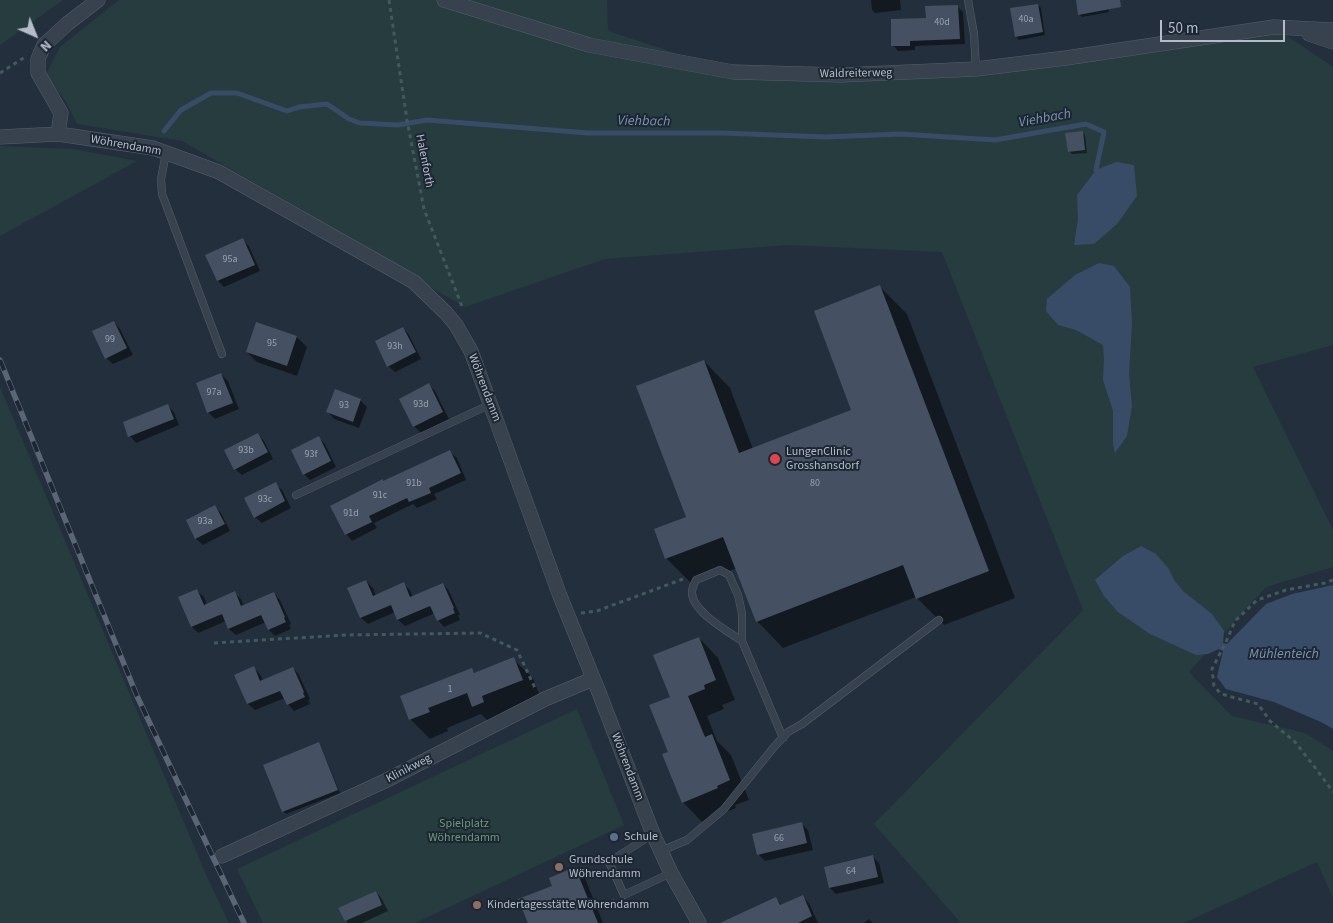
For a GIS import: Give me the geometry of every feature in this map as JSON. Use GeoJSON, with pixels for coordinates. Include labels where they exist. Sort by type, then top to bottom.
{"type":"FeatureCollection","features":[{"type":"Feature","properties":{"kind":"street"},"geometry":{"type":"LineString","coordinates":[[58,134],[61,113],[38,73],[38,59],[44,45],[98,0]]}},
{"type":"Feature","properties":{"kind":"street","name":"Waldreiterweg"},"geometry":{"type":"LineString","coordinates":[[444,0],[589,45],[733,72],[842,75],[976,69],[1066,58],[1274,27],[1333,30]]}},
{"type":"Feature","properties":{"kind":"street","name":"Waldreiterweg"},"geometry":{"type":"LineString","coordinates":[[1274,27],[1314,35],[1333,42]]}},
{"type":"Feature","properties":{"kind":"street","name":"Wöhrendamm"},"geometry":{"type":"LineString","coordinates":[[0,137],[58,134],[153,148],[219,172],[414,282],[446,313],[456,325],[471,351],[568,614],[653,834],[671,873],[699,923]]}},
{"type":"Feature","properties":{"kind":"street","name":"Klinikweg"},"geometry":{"type":"LineString","coordinates":[[222,856],[386,781],[544,699],[593,679]]}},
{"type":"Feature","properties":{"kind":"lane"},"geometry":{"type":"LineString","coordinates":[[968,0],[974,34],[976,69]]}},
{"type":"Feature","properties":{"kind":"lane"},"geometry":{"type":"LineString","coordinates":[[166,153],[161,180],[162,194],[222,354]]}},
{"type":"Feature","properties":{"kind":"lane"},"geometry":{"type":"LineString","coordinates":[[296,495],[491,404]]}},
{"type":"Feature","properties":{"kind":"lane"},"geometry":{"type":"LineString","coordinates":[[742,641],[712,621],[694,601],[692,591],[696,580],[720,570],[729,575],[738,595],[742,613],[742,641],[783,738]]}},
{"type":"Feature","properties":{"kind":"lane"},"geometry":{"type":"LineString","coordinates":[[661,851],[687,840],[724,809],[788,732],[802,724],[940,620]]}},
{"type":"Feature","properties":{"kind":"lane"},"geometry":{"type":"LineString","coordinates":[[653,834],[609,862],[624,896],[671,873]]}},
{"type":"Feature","properties":{"kind":"path","name":"Halenforth"},"geometry":{"type":"LineString","coordinates":[[389,0],[408,126],[424,209],[464,310]]}},
{"type":"Feature","properties":{"kind":"path"},"geometry":{"type":"LineString","coordinates":[[568,614],[597,611],[687,577]]}},
{"type":"Feature","properties":{"kind":"path"},"geometry":{"type":"LineString","coordinates":[[1333,580],[1286,590],[1257,600],[1234,621],[1212,669],[1214,686],[1220,693],[1258,704],[1270,721],[1295,742],[1333,792]]}},
{"type":"Feature","properties":{"kind":"path"},"geometry":{"type":"LineString","coordinates":[[214,642],[345,635],[480,633],[517,650],[541,701]]}},
{"type":"Feature","properties":{"kind":"green space"},"geometry":{"type":"Polygon","coordinates":[[[0,0],[63,0],[0,45],[0,0]]]}},
{"type":"Feature","properties":{"kind":"green space"},"geometry":{"type":"Polygon","coordinates":[[[119,0],[607,0],[608,31],[733,72],[976,69],[1274,27],[1333,67],[1333,345],[1253,367],[1333,530],[1333,567],[1266,587],[1189,672],[1232,716],[1305,733],[1333,751],[1333,898],[1317,862],[1184,923],[961,923],[874,824],[1083,610],[942,252],[788,245],[605,259],[465,307],[404,269],[182,141],[77,124],[65,100],[45,76],[60,47],[119,0]]]}},
{"type":"Feature","properties":{"kind":"green space"},"geometry":{"type":"Polygon","coordinates":[[[0,146],[73,149],[137,161],[0,236],[0,146]]]}},
{"type":"Feature","properties":{"kind":"green space"},"geometry":{"type":"Polygon","coordinates":[[[0,387],[207,877],[229,923],[0,923],[0,387]]]}},
{"type":"Feature","properties":{"kind":"green space","name":"Spielplatz Wöhrendamm"},"geometry":{"type":"Polygon","coordinates":[[[577,709],[624,825],[415,923],[263,923],[237,869],[577,709]]]}},
{"type":"Feature","properties":{"kind":"water"},"geometry":{"type":"Polygon","coordinates":[[[1116,162],[1134,165],[1137,196],[1117,224],[1094,244],[1074,245],[1078,219],[1077,195],[1096,170],[1116,162]]]}},
{"type":"Feature","properties":{"kind":"water"},"geometry":{"type":"Polygon","coordinates":[[[1099,263],[1114,266],[1130,287],[1132,323],[1129,374],[1132,406],[1127,436],[1115,453],[1113,444],[1113,411],[1103,380],[1103,345],[1076,330],[1058,325],[1046,311],[1047,299],[1075,275],[1099,263]]]}},
{"type":"Feature","properties":{"kind":"water","name":"Mühlenteich"},"geometry":{"type":"Polygon","coordinates":[[[1141,546],[1156,554],[1169,569],[1174,580],[1183,591],[1212,614],[1224,631],[1223,643],[1227,644],[1266,604],[1292,594],[1333,585],[1333,729],[1274,702],[1226,689],[1217,677],[1223,651],[1219,649],[1208,654],[1196,655],[1150,634],[1118,612],[1104,596],[1095,580],[1123,556],[1141,546]]]}},
{"type":"Feature","properties":{"kind":"building"},"geometry":{"type":"Polygon","coordinates":[[[1076,0],[1120,0],[1121,7],[1078,15],[1076,0]]]}},
{"type":"Feature","properties":{"kind":"building"},"geometry":{"type":"Polygon","coordinates":[[[1038,4],[1043,32],[1015,37],[1010,8],[1038,4]]]}},
{"type":"Feature","properties":{"kind":"building"},"geometry":{"type":"Polygon","coordinates":[[[958,5],[960,39],[910,41],[910,46],[891,46],[891,19],[926,18],[925,6],[958,5]]]}},
{"type":"Feature","properties":{"kind":"building"},"geometry":{"type":"Polygon","coordinates":[[[1083,131],[1085,150],[1068,152],[1065,133],[1083,131]]]}},
{"type":"Feature","properties":{"kind":"building"},"geometry":{"type":"Polygon","coordinates":[[[243,238],[255,265],[217,281],[205,255],[243,238]]]}},
{"type":"Feature","properties":{"kind":"building"},"geometry":{"type":"Polygon","coordinates":[[[880,285],[989,571],[916,599],[903,565],[756,622],[723,537],[665,559],[654,529],[686,517],[636,386],[704,360],[739,453],[851,410],[814,311],[880,285]]]}},
{"type":"Feature","properties":{"kind":"building"},"geometry":{"type":"Polygon","coordinates":[[[114,321],[127,348],[105,359],[92,331],[114,321]]]}},
{"type":"Feature","properties":{"kind":"building"},"geometry":{"type":"Polygon","coordinates":[[[256,322],[297,336],[287,366],[246,352],[256,322]]]}},
{"type":"Feature","properties":{"kind":"building"},"geometry":{"type":"Polygon","coordinates":[[[403,327],[416,352],[387,367],[375,341],[403,327]]]}},
{"type":"Feature","properties":{"kind":"building"},"geometry":{"type":"Polygon","coordinates":[[[221,373],[233,403],[207,413],[196,383],[221,373]]]}},
{"type":"Feature","properties":{"kind":"building"},"geometry":{"type":"Polygon","coordinates":[[[429,383],[443,412],[413,427],[399,399],[429,383]]]}},
{"type":"Feature","properties":{"kind":"building"},"geometry":{"type":"Polygon","coordinates":[[[335,389],[361,399],[353,422],[326,412],[335,389]]]}},
{"type":"Feature","properties":{"kind":"building"},"geometry":{"type":"Polygon","coordinates":[[[168,404],[174,419],[128,437],[123,422],[168,404]]]}},
{"type":"Feature","properties":{"kind":"building"},"geometry":{"type":"Polygon","coordinates":[[[258,433],[268,452],[234,470],[224,450],[258,433]]]}},
{"type":"Feature","properties":{"kind":"building"},"geometry":{"type":"Polygon","coordinates":[[[319,436],[331,461],[303,475],[291,450],[319,436]]]}},
{"type":"Feature","properties":{"kind":"building"},"geometry":{"type":"Polygon","coordinates":[[[450,450],[461,473],[429,488],[431,493],[409,502],[407,498],[369,516],[372,522],[345,535],[330,506],[383,479],[383,481],[450,450]]]}},
{"type":"Feature","properties":{"kind":"building"},"geometry":{"type":"Polygon","coordinates":[[[276,482],[285,501],[254,518],[244,498],[276,482]]]}},
{"type":"Feature","properties":{"kind":"building"},"geometry":{"type":"Polygon","coordinates":[[[215,505],[225,524],[195,539],[186,520],[215,505]]]}},
{"type":"Feature","properties":{"kind":"building"},"geometry":{"type":"Polygon","coordinates":[[[366,580],[373,596],[404,582],[410,597],[443,583],[455,613],[437,621],[430,606],[397,620],[391,605],[360,618],[347,588],[366,580]]]}},
{"type":"Feature","properties":{"kind":"building"},"geometry":{"type":"Polygon","coordinates":[[[197,589],[204,605],[235,591],[241,606],[274,592],[286,622],[268,630],[261,615],[228,629],[222,614],[191,627],[178,597],[197,589]]]}},
{"type":"Feature","properties":{"kind":"building"},"geometry":{"type":"Polygon","coordinates":[[[699,637],[716,680],[704,685],[705,689],[688,696],[705,737],[712,734],[730,780],[717,786],[718,788],[682,803],[662,754],[668,752],[649,705],[670,697],[653,655],[699,637]]]}},
{"type":"Feature","properties":{"kind":"building"},"geometry":{"type":"Polygon","coordinates":[[[514,657],[523,680],[482,696],[484,702],[472,707],[467,693],[428,708],[430,712],[409,720],[400,696],[472,668],[474,673],[514,657]]]}},
{"type":"Feature","properties":{"kind":"building"},"geometry":{"type":"Polygon","coordinates":[[[254,666],[260,681],[293,667],[305,697],[287,705],[280,691],[247,704],[234,675],[254,666]]]}},
{"type":"Feature","properties":{"kind":"building"},"geometry":{"type":"Polygon","coordinates":[[[319,742],[338,790],[282,812],[263,765],[319,742]]]}},
{"type":"Feature","properties":{"kind":"building"},"geometry":{"type":"Polygon","coordinates":[[[802,822],[807,843],[757,855],[752,834],[802,822]]]}},
{"type":"Feature","properties":{"kind":"building"},"geometry":{"type":"Polygon","coordinates":[[[873,855],[878,877],[829,888],[824,867],[873,855]]]}},
{"type":"Feature","properties":{"kind":"building"},"geometry":{"type":"Polygon","coordinates":[[[575,867],[598,923],[528,923],[518,899],[552,886],[549,878],[575,867]]]}},
{"type":"Feature","properties":{"kind":"building"},"geometry":{"type":"Polygon","coordinates":[[[376,891],[382,905],[345,921],[338,908],[376,891]]]}},
{"type":"Feature","properties":{"kind":"building"},"geometry":{"type":"Polygon","coordinates":[[[803,895],[812,916],[798,923],[720,923],[776,897],[780,905],[803,895]]]}},
{"type":"Feature","properties":{"kind":"waterway","name":"Viehbach"},"geometry":{"type":"LineString","coordinates":[[164,131],[181,110],[211,93],[237,93],[287,111],[299,107],[327,104],[349,119],[360,123],[398,125],[427,120],[588,133],[723,133],[825,137],[901,134],[995,140],[1086,124],[1104,132],[1096,170]]}},
{"type":"Feature","properties":{"kind":"railway"},"geometry":{"type":"LineString","coordinates":[[0,360],[137,696],[244,923]]}},
{"type":"Feature","properties":{"kind":"place","name":"LungenClinic Grosshansdorf"},"geometry":{"type":"Point","coordinates":[775,459]}},
{"type":"Feature","properties":{"kind":"place","name":"Schule"},"geometry":{"type":"Point","coordinates":[614,837]}},
{"type":"Feature","properties":{"kind":"place","name":"Grundschule Wöhrendamm"},"geometry":{"type":"Point","coordinates":[559,867]}},
{"type":"Feature","properties":{"kind":"place","name":"Kindertagesstätte Wöhrendamm"},"geometry":{"type":"Point","coordinates":[477,905]}}]}
